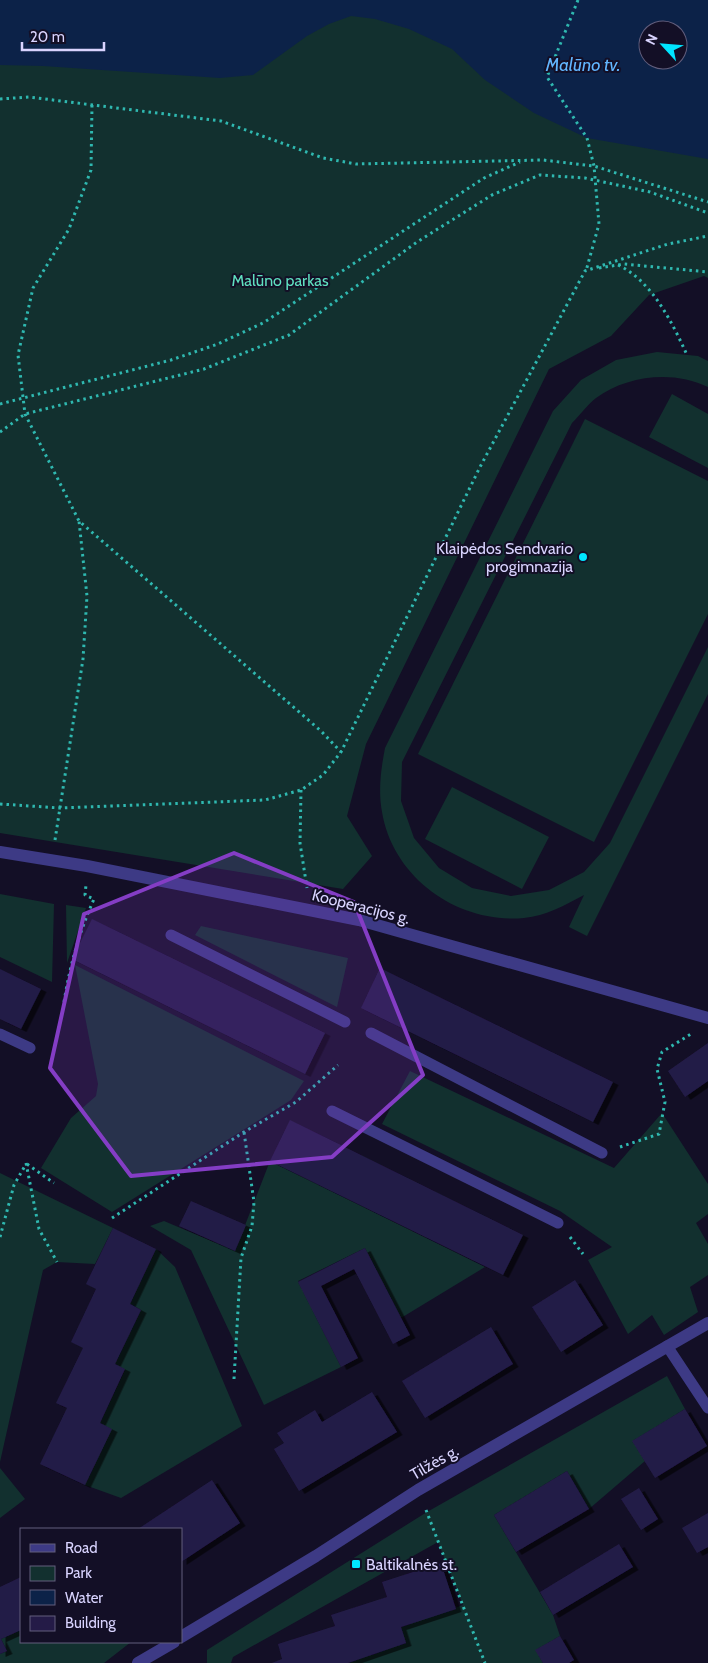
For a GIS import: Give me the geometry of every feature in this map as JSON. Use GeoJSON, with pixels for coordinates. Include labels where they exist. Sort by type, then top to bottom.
{"type":"FeatureCollection","features":[{"type":"Feature","properties":{"kind":"street","name":"Kooperacijos g."},"geometry":{"type":"LineString","coordinates":[[0,852],[87,866],[360,920],[708,1018]]}},
{"type":"Feature","properties":{"kind":"street","name":"Tilžės g."},"geometry":{"type":"LineString","coordinates":[[182,1636],[316,1556],[418,1490],[708,1323]]}},
{"type":"Feature","properties":{"kind":"street"},"geometry":{"type":"LineString","coordinates":[[138,1663],[172,1643]]}},
{"type":"Feature","properties":{"kind":"lane"},"geometry":{"type":"LineString","coordinates":[[171,935],[345,1022]]}},
{"type":"Feature","properties":{"kind":"lane"},"geometry":{"type":"LineString","coordinates":[[0,1034],[30,1048]]}},
{"type":"Feature","properties":{"kind":"lane"},"geometry":{"type":"LineString","coordinates":[[371,1034],[602,1152]]}},
{"type":"Feature","properties":{"kind":"lane"},"geometry":{"type":"LineString","coordinates":[[332,1111],[558,1223]]}},
{"type":"Feature","properties":{"kind":"lane"},"geometry":{"type":"LineString","coordinates":[[667,1346],[708,1408]]}},
{"type":"Feature","properties":{"kind":"path"},"geometry":{"type":"LineString","coordinates":[[0,804],[60,808],[265,800],[300,790],[323,775],[341,752],[480,467],[585,271],[599,224],[594,166],[587,138],[547,77],[578,0]]}},
{"type":"Feature","properties":{"kind":"path"},"geometry":{"type":"LineString","coordinates":[[0,99],[29,97],[221,121],[323,158],[356,164],[543,160],[594,166],[708,202]]}},
{"type":"Feature","properties":{"kind":"path"},"geometry":{"type":"LineString","coordinates":[[60,808],[84,659],[87,596],[79,521],[25,414],[18,356],[33,288],[69,229],[91,170],[92,105]]}},
{"type":"Feature","properties":{"kind":"path"},"geometry":{"type":"LineString","coordinates":[[0,404],[171,360],[218,344],[256,326],[484,178],[522,161]]}},
{"type":"Feature","properties":{"kind":"path"},"geometry":{"type":"LineString","coordinates":[[0,432],[25,414],[204,369],[289,335],[417,242],[492,195],[540,175],[596,181],[650,192],[708,213]]}},
{"type":"Feature","properties":{"kind":"path"},"geometry":{"type":"LineString","coordinates":[[585,271],[668,244],[708,236]]}},
{"type":"Feature","properties":{"kind":"path"},"geometry":{"type":"LineString","coordinates":[[585,271],[618,265],[708,272]]}},
{"type":"Feature","properties":{"kind":"path"},"geometry":{"type":"LineString","coordinates":[[618,265],[636,276],[647,288],[675,330],[687,355]]}},
{"type":"Feature","properties":{"kind":"path"},"geometry":{"type":"LineString","coordinates":[[79,521],[321,731],[341,752]]}},
{"type":"Feature","properties":{"kind":"path"},"geometry":{"type":"LineString","coordinates":[[300,790],[300,843],[310,909]]}},
{"type":"Feature","properties":{"kind":"path"},"geometry":{"type":"LineString","coordinates":[[64,1002],[72,958],[81,927],[94,899]]}},
{"type":"Feature","properties":{"kind":"path"},"geometry":{"type":"LineString","coordinates":[[602,1152],[659,1134],[665,1102],[657,1069],[662,1052],[693,1033]]}},
{"type":"Feature","properties":{"kind":"path"},"geometry":{"type":"LineString","coordinates":[[112,1218],[244,1132],[296,1102],[338,1065]]}},
{"type":"Feature","properties":{"kind":"path"},"geometry":{"type":"LineString","coordinates":[[234,1379],[241,1258],[252,1226],[254,1202],[244,1132]]}},
{"type":"Feature","properties":{"kind":"path"},"geometry":{"type":"LineString","coordinates":[[26,1163],[54,1183]]}},
{"type":"Feature","properties":{"kind":"path"},"geometry":{"type":"LineString","coordinates":[[0,1237],[14,1185],[26,1163]]}},
{"type":"Feature","properties":{"kind":"path"},"geometry":{"type":"LineString","coordinates":[[26,1163],[39,1228],[57,1262]]}},
{"type":"Feature","properties":{"kind":"path"},"geometry":{"type":"LineString","coordinates":[[418,1490],[485,1663]]}},
{"type":"Feature","properties":{"kind":"highlighted area"},"geometry":{"type":"Polygon","coordinates":[[[234,853],[354,902],[423,1075],[332,1157],[131,1176],[50,1068],[84,914],[234,853]]]}},
{"type":"Feature","properties":{"kind":"green space","name":"Malūno parkas"},"geometry":{"type":"Polygon","coordinates":[[[0,0],[708,0],[708,278],[704,276],[649,295],[611,336],[549,369],[366,744],[347,816],[372,856],[343,889],[0,833],[0,0]]]}},
{"type":"Feature","properties":{"kind":"green space"},"geometry":{"type":"Polygon","coordinates":[[[657,352],[698,356],[708,361],[708,387],[681,378],[666,377],[636,380],[608,390],[596,398],[572,423],[402,762],[401,801],[414,838],[439,868],[472,888],[511,896],[549,890],[584,872],[610,843],[708,647],[708,694],[587,936],[569,927],[584,895],[555,909],[532,917],[499,918],[476,913],[453,904],[432,892],[414,876],[400,857],[389,836],[382,812],[380,780],[385,748],[553,411],[581,380],[616,360],[657,352]]]}},
{"type":"Feature","properties":{"kind":"green space"},"geometry":{"type":"Polygon","coordinates":[[[672,394],[708,414],[708,468],[649,437],[672,394]]]}},
{"type":"Feature","properties":{"kind":"green space"},"geometry":{"type":"Polygon","coordinates":[[[585,419],[708,481],[708,614],[594,842],[418,754],[585,419]]]}},
{"type":"Feature","properties":{"kind":"green space"},"geometry":{"type":"Polygon","coordinates":[[[452,787],[549,837],[522,889],[425,839],[452,787]]]}},
{"type":"Feature","properties":{"kind":"green space"},"geometry":{"type":"Polygon","coordinates":[[[0,894],[54,904],[52,982],[0,957],[0,894]]]}},
{"type":"Feature","properties":{"kind":"green space"},"geometry":{"type":"Polygon","coordinates":[[[66,905],[86,908],[67,963],[66,905]]]}},
{"type":"Feature","properties":{"kind":"green space"},"geometry":{"type":"Polygon","coordinates":[[[201,926],[348,958],[337,1007],[195,935],[201,926]]]}},
{"type":"Feature","properties":{"kind":"green space"},"geometry":{"type":"Polygon","coordinates":[[[75,965],[304,1081],[291,1100],[112,1212],[41,1168],[71,1118],[96,1096],[98,1084],[75,965]]]}},
{"type":"Feature","properties":{"kind":"green space"},"geometry":{"type":"Polygon","coordinates":[[[410,1071],[614,1168],[662,1113],[708,1184],[708,1214],[696,1223],[708,1244],[708,1275],[690,1287],[698,1312],[664,1335],[652,1315],[628,1334],[588,1260],[612,1247],[560,1211],[382,1124],[410,1071]]]}},
{"type":"Feature","properties":{"kind":"green space"},"geometry":{"type":"Polygon","coordinates":[[[270,1161],[485,1267],[401,1318],[365,1248],[298,1281],[341,1367],[264,1405],[191,1250],[150,1226],[164,1221],[235,1251],[270,1161]]]}},
{"type":"Feature","properties":{"kind":"green space"},"geometry":{"type":"Polygon","coordinates":[[[0,1173],[113,1228],[95,1264],[57,1262],[43,1270],[0,1462],[0,1173]]]}},
{"type":"Feature","properties":{"kind":"green space"},"geometry":{"type":"Polygon","coordinates":[[[156,1249],[175,1267],[242,1426],[121,1498],[85,1485],[111,1430],[100,1423],[125,1370],[115,1364],[141,1310],[130,1304],[156,1249]]]}},
{"type":"Feature","properties":{"kind":"green space"},"geometry":{"type":"Polygon","coordinates":[[[667,1376],[685,1409],[633,1441],[645,1461],[589,1509],[567,1471],[494,1515],[553,1615],[560,1636],[536,1650],[543,1663],[348,1663],[405,1643],[401,1627],[463,1605],[438,1542],[233,1657],[231,1663],[207,1663],[207,1650],[427,1512],[667,1376]]]}},
{"type":"Feature","properties":{"kind":"green space"},"geometry":{"type":"Polygon","coordinates":[[[0,1468],[25,1499],[0,1518],[0,1468]]]}},
{"type":"Feature","properties":{"kind":"green space"},"geometry":{"type":"Polygon","coordinates":[[[20,1630],[20,1643],[130,1643],[104,1663],[0,1663],[0,1654],[7,1651],[1,1639],[20,1630]]]}},
{"type":"Feature","properties":{"kind":"water","name":"Malūno tv."},"geometry":{"type":"Polygon","coordinates":[[[0,0],[708,0],[708,159],[587,138],[534,113],[485,80],[452,49],[409,29],[375,19],[351,16],[329,24],[307,36],[253,75],[220,78],[43,66],[0,65],[0,0]]]}},
{"type":"Feature","properties":{"kind":"building"},"geometry":{"type":"Polygon","coordinates":[[[92,919],[325,1033],[305,1074],[72,959],[92,919]]]}},
{"type":"Feature","properties":{"kind":"building"},"geometry":{"type":"Polygon","coordinates":[[[380,968],[613,1082],[593,1122],[361,1008],[380,968]]]}},
{"type":"Feature","properties":{"kind":"building"},"geometry":{"type":"Polygon","coordinates":[[[0,969],[41,989],[21,1029],[0,1019],[0,969]]]}},
{"type":"Feature","properties":{"kind":"building"},"geometry":{"type":"Polygon","coordinates":[[[708,1043],[708,1081],[685,1097],[668,1071],[708,1043]]]}},
{"type":"Feature","properties":{"kind":"building"},"geometry":{"type":"Polygon","coordinates":[[[290,1120],[523,1235],[503,1275],[270,1161],[290,1120]]]}},
{"type":"Feature","properties":{"kind":"building"},"geometry":{"type":"Polygon","coordinates":[[[191,1201],[246,1225],[235,1251],[179,1226],[191,1201]]]}},
{"type":"Feature","properties":{"kind":"building"},"geometry":{"type":"Polygon","coordinates":[[[113,1228],[156,1249],[130,1304],[141,1310],[115,1364],[125,1369],[100,1423],[112,1429],[85,1485],[40,1464],[67,1408],[56,1403],[83,1348],[71,1342],[96,1289],[86,1284],[113,1228]]]}},
{"type":"Feature","properties":{"kind":"building"},"geometry":{"type":"Polygon","coordinates":[[[365,1248],[410,1335],[393,1344],[354,1269],[321,1286],[358,1358],[341,1367],[298,1282],[365,1248]]]}},
{"type":"Feature","properties":{"kind":"building"},"geometry":{"type":"Polygon","coordinates":[[[575,1280],[603,1325],[561,1352],[532,1307],[575,1280]]]}},
{"type":"Feature","properties":{"kind":"building"},"geometry":{"type":"Polygon","coordinates":[[[491,1327],[513,1364],[425,1418],[402,1381],[491,1327]]]}},
{"type":"Feature","properties":{"kind":"building"},"geometry":{"type":"Polygon","coordinates":[[[372,1392],[397,1432],[299,1491],[274,1449],[284,1443],[277,1433],[315,1410],[322,1422],[372,1392]]]}},
{"type":"Feature","properties":{"kind":"building"},"geometry":{"type":"Polygon","coordinates":[[[685,1409],[707,1446],[655,1478],[632,1441],[685,1409]]]}},
{"type":"Feature","properties":{"kind":"building"},"geometry":{"type":"Polygon","coordinates":[[[567,1471],[589,1509],[516,1552],[494,1515],[567,1471]]]}},
{"type":"Feature","properties":{"kind":"building"},"geometry":{"type":"Polygon","coordinates":[[[212,1480],[240,1523],[182,1561],[182,1528],[140,1528],[212,1480]]]}},
{"type":"Feature","properties":{"kind":"building"},"geometry":{"type":"Polygon","coordinates":[[[639,1488],[658,1519],[641,1530],[621,1499],[639,1488]]]}},
{"type":"Feature","properties":{"kind":"building"},"geometry":{"type":"Polygon","coordinates":[[[708,1513],[708,1547],[697,1553],[682,1528],[708,1513]]]}},
{"type":"Feature","properties":{"kind":"building"},"geometry":{"type":"Polygon","coordinates":[[[619,1544],[633,1567],[553,1615],[540,1592],[619,1544]]]}},
{"type":"Feature","properties":{"kind":"building"},"geometry":{"type":"Polygon","coordinates":[[[441,1563],[456,1609],[401,1627],[406,1643],[348,1663],[272,1663],[282,1659],[278,1644],[335,1626],[331,1615],[387,1597],[382,1582],[441,1563]]]}},
{"type":"Feature","properties":{"kind":"building"},"geometry":{"type":"Polygon","coordinates":[[[20,1577],[20,1630],[1,1639],[7,1651],[0,1654],[0,1587],[20,1577]]]}},
{"type":"Feature","properties":{"kind":"building"},"geometry":{"type":"Polygon","coordinates":[[[560,1636],[574,1660],[569,1663],[543,1663],[535,1650],[560,1636]]]}},
{"type":"Feature","properties":{"kind":"place","name":"Klaipėdos Sendvario progimnazija"},"geometry":{"type":"Point","coordinates":[583,557]}},
{"type":"Feature","properties":{"kind":"place","name":"Baltikalnės st."},"geometry":{"type":"Point","coordinates":[356,1564]}}]}
